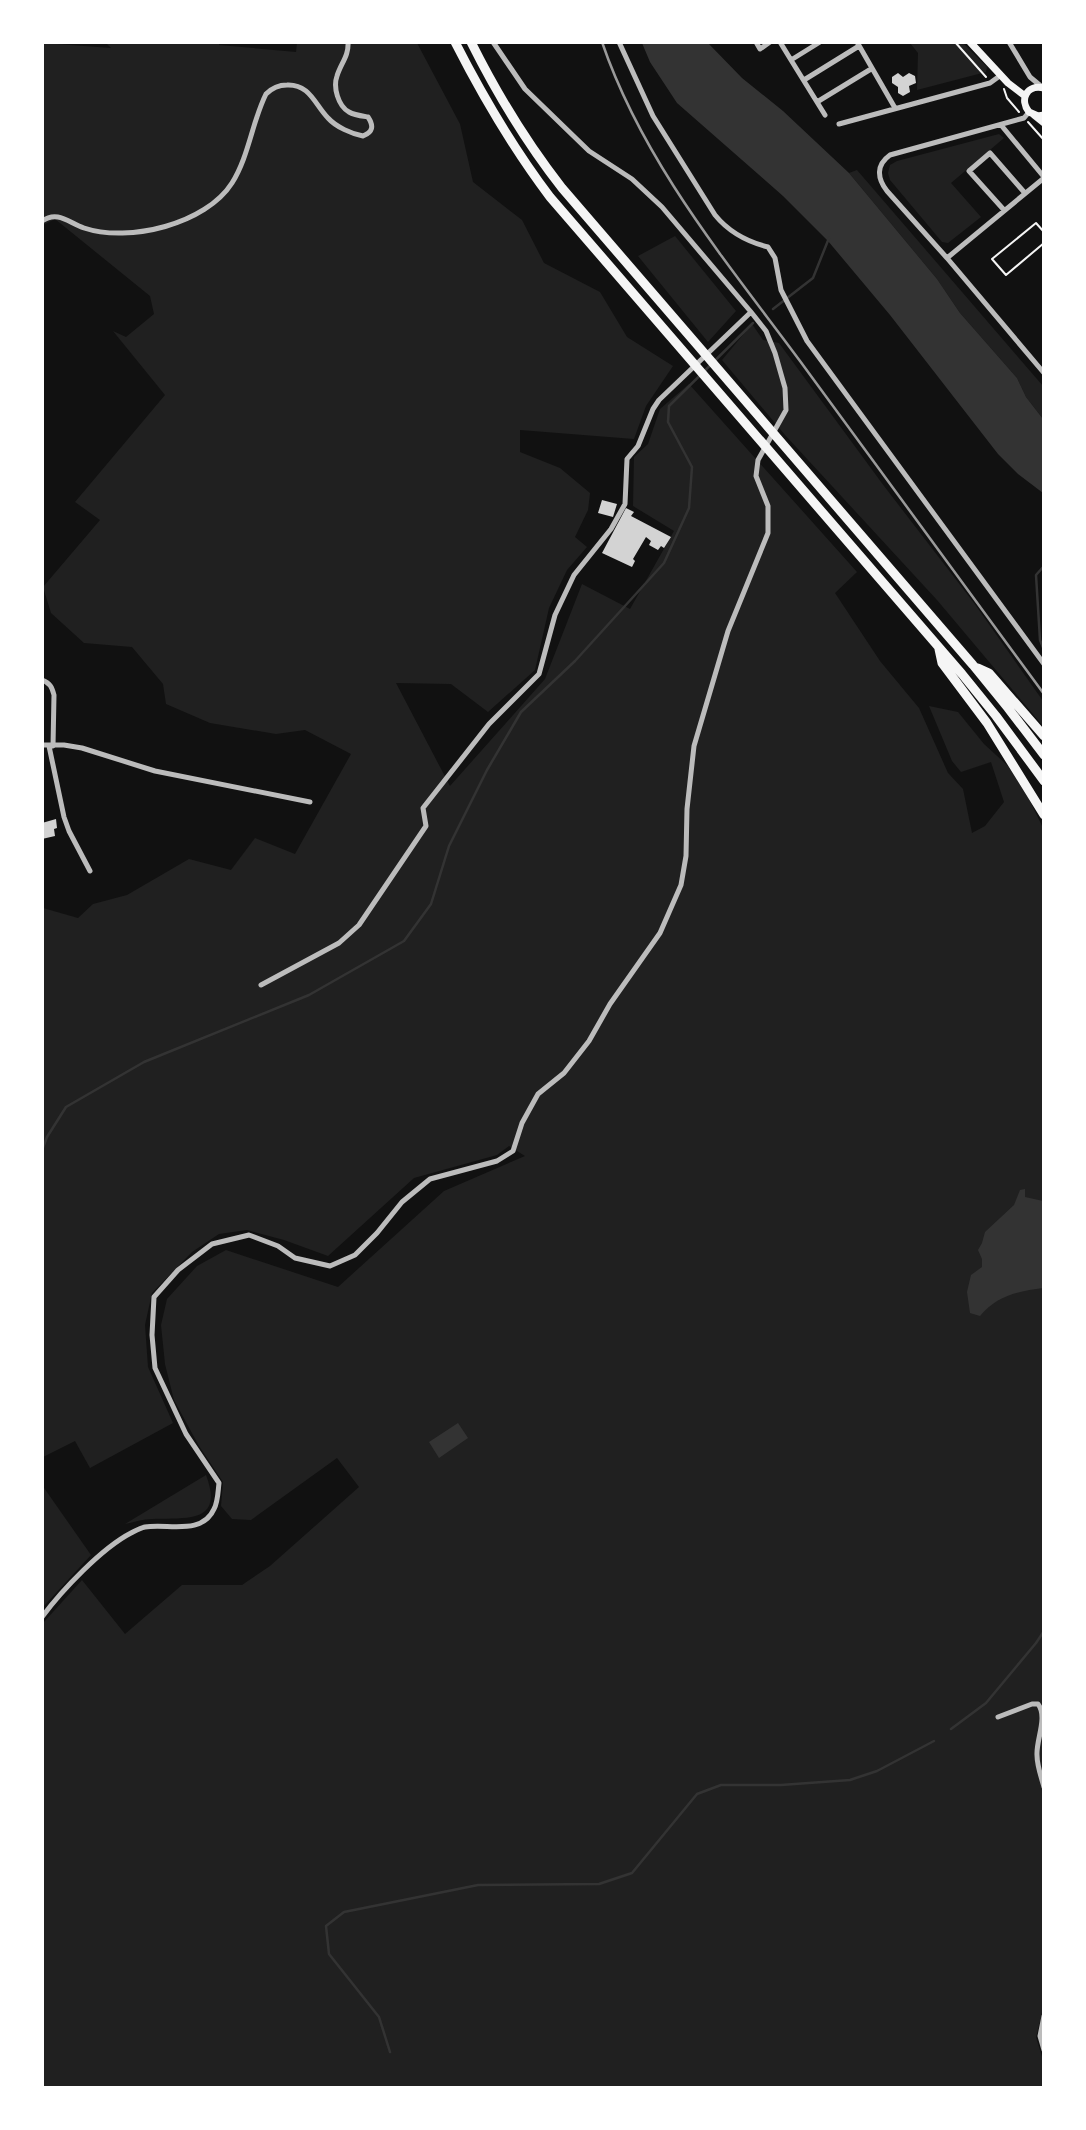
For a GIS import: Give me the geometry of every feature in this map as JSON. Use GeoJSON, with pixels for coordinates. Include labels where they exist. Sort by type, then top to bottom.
{"type":"FeatureCollection","features":[{"type":"Feature","properties":{"kind":"highway"},"geometry":{"type":"LineString","coordinates":[[455,42],[487,104],[529,169],[938,647],[996,716],[1044,781]]}},
{"type":"Feature","properties":{"kind":"highway"},"geometry":{"type":"LineString","coordinates":[[471,42],[504,104],[540,159],[584,214],[973,665],[1044,755]]}},
{"type":"Feature","properties":{"kind":"highway"},"geometry":{"type":"LineString","coordinates":[[938,647],[942,663],[987,723],[1044,815]]}},
{"type":"Feature","properties":{"kind":"highway"},"geometry":{"type":"LineString","coordinates":[[973,665],[989,673],[1044,736]]}},
{"type":"Feature","properties":{"kind":"main road"},"geometry":{"type":"LineString","coordinates":[[970,42],[1001,75],[1025,96]]}},
{"type":"Feature","properties":{"kind":"main road"},"geometry":{"type":"LineString","coordinates":[[1043,87],[1034,88],[1025,96],[1024,101],[1031,114],[1044,123]]}},
{"type":"Feature","properties":{"kind":"main road"},"geometry":{"type":"LineString","coordinates":[[1031,114],[1044,114]]}},
{"type":"Feature","properties":{"kind":"street"},"geometry":{"type":"LineString","coordinates":[[42,221],[53,216],[60,216],[79,226],[92,230],[131,232],[151,230],[173,224],[210,206],[232,183],[245,155],[266,94],[270,90],[283,85],[297,85],[303,88],[314,98],[329,119],[349,131],[364,136],[370,133],[372,128],[368,118],[349,112],[343,106],[336,91],[337,75],[349,53],[348,42]]}},
{"type":"Feature","properties":{"kind":"street"},"geometry":{"type":"LineString","coordinates":[[42,1617],[61,1594],[96,1560],[128,1534],[144,1527],[194,1526],[205,1520],[214,1510],[219,1483],[186,1434],[155,1368],[152,1336],[154,1297],[178,1270],[212,1244],[248,1235],[278,1246],[295,1258],[330,1266],[355,1255],[377,1233],[402,1202],[430,1179],[496,1161],[512,1151],[522,1124],[538,1094],[564,1073],[589,1041],[610,1004],[660,933],[681,885],[686,856],[687,809],[694,746],[728,631],[768,533],[768,506],[756,476],[758,460],[786,410],[785,388],[766,330],[751,312],[662,207],[632,180],[589,151],[525,89],[492,42]]}},
{"type":"Feature","properties":{"kind":"street"},"geometry":{"type":"LineString","coordinates":[[619,42],[652,116],[723,225],[756,244],[768,248],[775,258],[781,290],[808,341],[1044,664]]}},
{"type":"Feature","properties":{"kind":"street"},"geometry":{"type":"LineString","coordinates":[[756,42],[760,48],[770,42]]}},
{"type":"Feature","properties":{"kind":"street"},"geometry":{"type":"LineString","coordinates":[[780,42],[825,115]]}},
{"type":"Feature","properties":{"kind":"street"},"geometry":{"type":"LineString","coordinates":[[791,60],[820,42]]}},
{"type":"Feature","properties":{"kind":"street"},"geometry":{"type":"LineString","coordinates":[[1009,42],[1030,77],[1043,87]]}},
{"type":"Feature","properties":{"kind":"street"},"geometry":{"type":"LineString","coordinates":[[804,80],[858,44],[895,108]]}},
{"type":"Feature","properties":{"kind":"street"},"geometry":{"type":"LineString","coordinates":[[817,102],[871,69]]}},
{"type":"Feature","properties":{"kind":"street"},"geometry":{"type":"LineString","coordinates":[[839,124],[990,83],[1001,75]]}},
{"type":"Feature","properties":{"kind":"street"},"geometry":{"type":"LineString","coordinates":[[1031,114],[1001,125],[890,155],[882,160],[879,175],[882,184],[1044,373]]}},
{"type":"Feature","properties":{"kind":"street"},"geometry":{"type":"LineString","coordinates":[[1001,125],[1042,179],[1044,187]]}},
{"type":"Feature","properties":{"kind":"street"},"geometry":{"type":"LineString","coordinates":[[1004,210],[969,171],[990,153],[1024,192]]}},
{"type":"Feature","properties":{"kind":"street"},"geometry":{"type":"LineString","coordinates":[[947,258],[1024,192],[1042,179]]}},
{"type":"Feature","properties":{"kind":"street"},"geometry":{"type":"LineString","coordinates":[[261,985],[339,943],[359,925],[426,826],[423,808],[489,724],[539,674],[555,615],[574,575],[610,529],[625,504],[627,459],[638,446],[653,409],[665,392],[714,349],[751,312]]}},
{"type":"Feature","properties":{"kind":"street"},"geometry":{"type":"LineString","coordinates":[[42,680],[48,682],[54,695],[51,746],[64,817],[69,831],[90,871]]}},
{"type":"Feature","properties":{"kind":"street"},"geometry":{"type":"LineString","coordinates":[[42,745],[82,748],[155,771],[310,802]]}},
{"type":"Feature","properties":{"kind":"street"},"geometry":{"type":"LineString","coordinates":[[998,1717],[1032,1704],[1038,1704],[1042,1708],[1036,1754],[1044,1787]]}},
{"type":"Feature","properties":{"kind":"street"},"geometry":{"type":"LineString","coordinates":[[1044,2016],[1040,2036],[1044,2050]]}},
{"type":"Feature","properties":{"kind":"path"},"geometry":{"type":"LineString","coordinates":[[955,42],[990,83]]}},
{"type":"Feature","properties":{"kind":"path"},"geometry":{"type":"LineString","coordinates":[[1044,232],[1036,223],[992,259],[1006,274],[1044,243]]}},
{"type":"Feature","properties":{"kind":"shaded area"},"geometry":{"type":"Polygon","coordinates":[[[219,42],[219,45],[296,52],[297,43],[417,43],[460,124],[473,182],[522,220],[544,263],[600,292],[627,337],[673,366],[646,406],[634,439],[520,430],[520,452],[560,468],[590,493],[588,510],[575,537],[587,547],[567,570],[549,608],[535,670],[488,712],[451,684],[396,683],[450,786],[545,679],[582,584],[630,609],[674,531],[633,506],[634,457],[648,444],[660,409],[689,384],[857,572],[835,593],[880,661],[919,708],[948,773],[963,789],[972,833],[985,826],[1004,802],[991,762],[961,772],[952,761],[929,706],[958,712],[984,744],[1008,766],[1028,797],[1044,830],[1044,2006],[1036,2037],[1043,2060],[1043,2087],[43,2087],[43,1623],[82,1580],[125,1634],[182,1585],[242,1585],[270,1566],[359,1487],[337,1458],[251,1520],[232,1519],[221,1506],[223,1482],[199,1446],[174,1400],[165,1364],[161,1325],[167,1299],[197,1266],[226,1250],[338,1287],[444,1191],[525,1156],[509,1146],[497,1155],[414,1178],[328,1256],[284,1240],[247,1230],[219,1234],[192,1252],[152,1293],[145,1325],[148,1367],[173,1423],[90,1468],[75,1441],[43,1457],[43,908],[78,918],[93,904],[127,895],[189,859],[231,870],[255,838],[295,854],[351,754],[305,730],[276,734],[210,723],[166,704],[163,684],[132,647],[84,643],[51,613],[43,587],[100,520],[75,502],[165,395],[113,331],[126,337],[154,314],[150,296],[55,219],[43,225],[43,43],[111,48],[106,43],[219,42]]]}},
{"type":"Feature","properties":{"kind":"shaded area"},"geometry":{"type":"Polygon","coordinates":[[[642,43],[708,43],[742,78],[783,111],[849,173],[937,279],[960,313],[1017,378],[1026,397],[1043,419],[1043,493],[1018,474],[998,454],[890,315],[828,241],[783,196],[677,103],[650,62],[642,43]]]}},
{"type":"Feature","properties":{"kind":"shaded area"},"geometry":{"type":"Polygon","coordinates":[[[910,43],[963,43],[987,67],[986,72],[917,90],[918,53],[910,43]]]}},
{"type":"Feature","properties":{"kind":"shaded area"},"geometry":{"type":"Polygon","coordinates":[[[999,134],[1004,138],[951,183],[981,217],[948,243],[942,242],[890,180],[888,173],[890,165],[897,161],[999,134]]]}},
{"type":"Feature","properties":{"kind":"shaded area"},"geometry":{"type":"Polygon","coordinates":[[[857,170],[1043,386],[1043,419],[1026,397],[1017,378],[960,313],[937,279],[849,173],[857,170]]]}},
{"type":"Feature","properties":{"kind":"shaded area"},"geometry":{"type":"Polygon","coordinates":[[[675,236],[736,311],[708,342],[638,256],[675,236]]]}},
{"type":"Feature","properties":{"kind":"shaded area"},"geometry":{"type":"Polygon","coordinates":[[[752,324],[763,340],[779,343],[884,486],[974,603],[1043,701],[1043,726],[937,600],[785,435],[722,360],[752,324]]]}},
{"type":"Feature","properties":{"kind":"shaded area"},"geometry":{"type":"Polygon","coordinates":[[[1025,1189],[1025,1197],[1043,1201],[1043,1288],[1025,1291],[1001,1299],[986,1309],[980,1316],[970,1313],[967,1292],[971,1275],[982,1267],[982,1259],[978,1250],[985,1232],[1014,1205],[1020,1190],[1025,1189]]]}},
{"type":"Feature","properties":{"kind":"shaded area"},"geometry":{"type":"Polygon","coordinates":[[[458,1423],[468,1438],[439,1458],[429,1442],[458,1423]]]}},
{"type":"Feature","properties":{"kind":"shaded area"},"geometry":{"type":"Polygon","coordinates":[[[206,1475],[210,1491],[210,1503],[206,1510],[198,1515],[145,1520],[125,1524],[206,1475]]]}},
{"type":"Feature","properties":{"kind":"shaded area"},"geometry":{"type":"Polygon","coordinates":[[[42,1485],[91,1555],[43,1607],[42,1607],[42,1485]]]}},
{"type":"Feature","properties":{"kind":"building"},"geometry":{"type":"Polygon","coordinates":[[[898,73],[903,77],[909,73],[915,76],[916,83],[909,86],[910,92],[903,96],[898,93],[898,87],[892,83],[892,77],[898,73]]]}},
{"type":"Feature","properties":{"kind":"building"},"geometry":{"type":"Polygon","coordinates":[[[602,500],[617,504],[613,517],[598,513],[602,500]]]}},
{"type":"Feature","properties":{"kind":"building"},"geometry":{"type":"Polygon","coordinates":[[[626,508],[634,512],[631,516],[671,537],[664,548],[661,546],[658,550],[649,545],[651,541],[646,537],[633,559],[635,561],[632,567],[602,553],[626,508]]]}},
{"type":"Feature","properties":{"kind":"building"},"geometry":{"type":"Polygon","coordinates":[[[56,819],[57,828],[54,829],[55,836],[42,839],[42,823],[56,819]]]}},
{"type":"Feature","properties":{"kind":"waterway"},"geometry":{"type":"LineString","coordinates":[[773,309],[813,278],[829,238]]}},
{"type":"Feature","properties":{"kind":"waterway"},"geometry":{"type":"LineString","coordinates":[[42,1150],[47,1137],[66,1107],[144,1062],[309,995],[404,941],[431,904],[449,846],[487,770],[521,712],[575,661],[664,563],[689,508],[692,467],[668,422],[669,406],[753,323]]}},
{"type":"Feature","properties":{"kind":"waterway"},"geometry":{"type":"LineString","coordinates":[[1044,566],[1036,575],[1040,640],[1044,650]]}},
{"type":"Feature","properties":{"kind":"waterway"},"geometry":{"type":"LineString","coordinates":[[951,1729],[986,1703],[1044,1631]]}},
{"type":"Feature","properties":{"kind":"waterway"},"geometry":{"type":"LineString","coordinates":[[390,2052],[379,2017],[329,1954],[326,1926],[344,1912],[478,1885],[599,1884],[632,1873],[697,1794],[721,1785],[781,1785],[850,1780],[877,1771],[934,1741]]}},
{"type":"Feature","properties":{"kind":"railway"},"geometry":{"type":"LineString","coordinates":[[602,42],[619,86],[640,128],[663,169],[689,209],[1044,694]]}}]}
